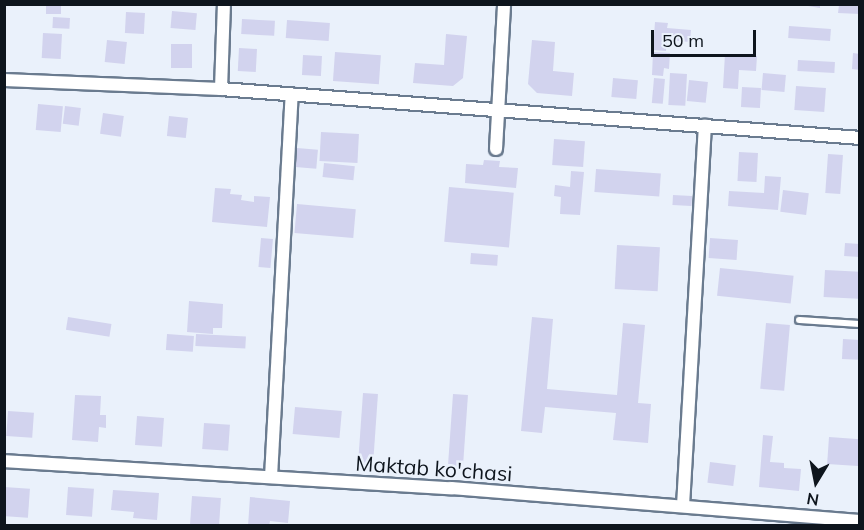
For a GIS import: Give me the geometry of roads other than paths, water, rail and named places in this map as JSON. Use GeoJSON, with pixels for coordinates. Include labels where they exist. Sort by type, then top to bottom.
{"type":"FeatureCollection","features":[{"type":"Feature","properties":{"kind":"street"},"geometry":{"type":"LineString","coordinates":[[221,89],[224,4]]}},
{"type":"Feature","properties":{"kind":"street"},"geometry":{"type":"LineString","coordinates":[[496,149],[504,4]]}},
{"type":"Feature","properties":{"kind":"street"},"geometry":{"type":"LineString","coordinates":[[4,80],[221,89],[860,138]]}},
{"type":"Feature","properties":{"kind":"street"},"geometry":{"type":"LineString","coordinates":[[271,477],[292,95]]}},
{"type":"Feature","properties":{"kind":"street"},"geometry":{"type":"LineString","coordinates":[[683,506],[705,126]]}},
{"type":"Feature","properties":{"kind":"street","name":"Maktab ko'chasi"},"geometry":{"type":"LineString","coordinates":[[4,461],[271,477],[860,521]]}},
{"type":"Feature","properties":{"kind":"lane"},"geometry":{"type":"LineString","coordinates":[[799,320],[860,324]]}}]}
